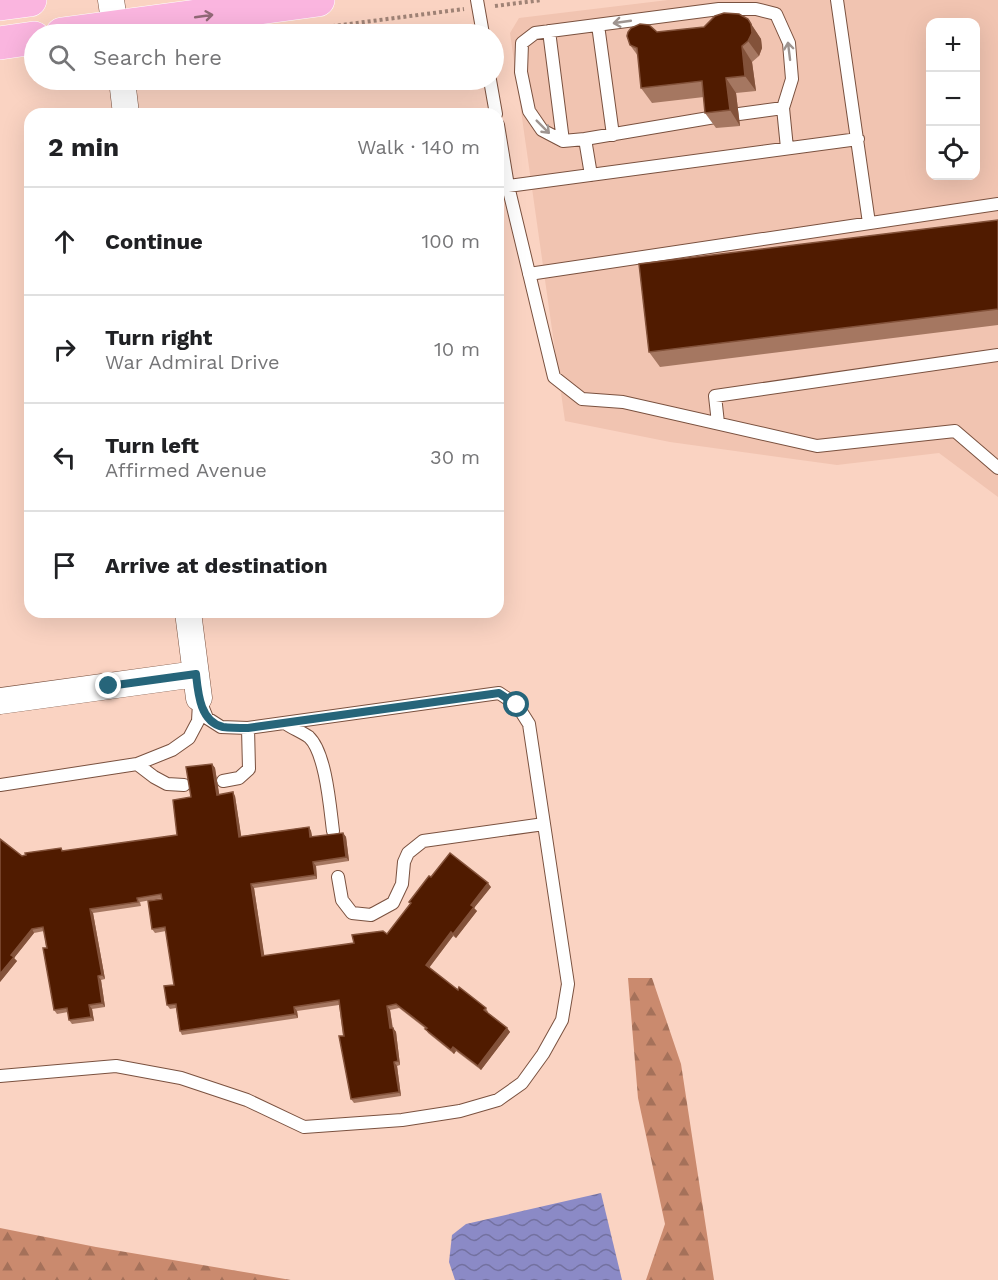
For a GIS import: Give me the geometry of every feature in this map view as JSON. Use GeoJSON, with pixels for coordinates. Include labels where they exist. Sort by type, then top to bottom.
{"type":"FeatureCollection","features":[{"type":"Feature","properties":{"kind":"main road"},"geometry":{"type":"LineString","coordinates":[[0,4],[30,0]]}},
{"type":"Feature","properties":{"kind":"main road"},"geometry":{"type":"LineString","coordinates":[[114,21],[318,14]]}},
{"type":"Feature","properties":{"kind":"main road"},"geometry":{"type":"LineString","coordinates":[[0,43],[24,39]]}},
{"type":"Feature","properties":{"kind":"street"},"geometry":{"type":"LineString","coordinates":[[123,90],[125,108]]}},
{"type":"Feature","properties":{"kind":"street"},"geometry":{"type":"LineString","coordinates":[[0,701],[198,686],[189,618]]}},
{"type":"Feature","properties":{"kind":"lane"},"geometry":{"type":"LineString","coordinates":[[477,0],[481,24]]}},
{"type":"Feature","properties":{"kind":"lane"},"geometry":{"type":"LineString","coordinates":[[837,0],[869,223]]}},
{"type":"Feature","properties":{"kind":"lane"},"geometry":{"type":"LineString","coordinates":[[715,117],[613,135],[563,141],[542,130],[529,111],[521,72],[522,43],[535,33],[718,9],[756,9],[776,14],[789,43],[792,79],[783,108],[787,148]]}},
{"type":"Feature","properties":{"kind":"lane"},"geometry":{"type":"LineString","coordinates":[[598,25],[613,135]]}},
{"type":"Feature","properties":{"kind":"lane"},"geometry":{"type":"LineString","coordinates":[[549,31],[563,141]]}},
{"type":"Feature","properties":{"kind":"lane"},"geometry":{"type":"LineString","coordinates":[[492,90],[495,108]]}},
{"type":"Feature","properties":{"kind":"lane"},"geometry":{"type":"LineString","coordinates":[[739,114],[783,108]]}},
{"type":"Feature","properties":{"kind":"lane"},"geometry":{"type":"LineString","coordinates":[[585,139],[591,175]]}},
{"type":"Feature","properties":{"kind":"lane"},"geometry":{"type":"LineString","coordinates":[[508,186],[858,139]]}},
{"type":"Feature","properties":{"kind":"lane"},"geometry":{"type":"LineString","coordinates":[[504,162],[554,377],[582,399],[623,402],[817,446],[956,431],[998,468]]}},
{"type":"Feature","properties":{"kind":"lane"},"geometry":{"type":"LineString","coordinates":[[529,274],[998,204]]}},
{"type":"Feature","properties":{"kind":"lane"},"geometry":{"type":"LineString","coordinates":[[718,423],[714,396],[998,356]]}},
{"type":"Feature","properties":{"kind":"lane"},"geometry":{"type":"LineString","coordinates":[[0,1076],[116,1066],[181,1078],[247,1100],[304,1127],[402,1120],[460,1111],[498,1100],[522,1083],[543,1054],[562,1020],[568,984],[529,723],[517,705],[499,693],[248,728],[221,727],[207,718],[198,686]]}},
{"type":"Feature","properties":{"kind":"lane"},"geometry":{"type":"LineString","coordinates":[[0,784],[137,764],[172,750],[189,738],[198,721],[198,686]]}},
{"type":"Feature","properties":{"kind":"lane"},"geometry":{"type":"LineString","coordinates":[[285,723],[309,737],[318,749],[333,831]]}},
{"type":"Feature","properties":{"kind":"lane"},"geometry":{"type":"LineString","coordinates":[[223,781],[239,778],[249,769],[248,728]]}},
{"type":"Feature","properties":{"kind":"lane"},"geometry":{"type":"LineString","coordinates":[[137,764],[167,784],[184,785]]}},
{"type":"Feature","properties":{"kind":"lane"},"geometry":{"type":"LineString","coordinates":[[338,877],[342,900],[352,914],[371,915],[393,903],[402,884],[404,862],[408,853],[423,842],[544,825]]}},
{"type":"Feature","properties":{"kind":"path"},"geometry":{"type":"LineString","coordinates":[[505,5],[542,0]]}},
{"type":"Feature","properties":{"kind":"path"},"geometry":{"type":"LineString","coordinates":[[318,14],[449,11]]}},
{"type":"Feature","properties":{"kind":"shaded area"},"geometry":{"type":"Polygon","coordinates":[[[668,0],[998,0],[998,497],[939,453],[837,465],[670,442],[565,421],[510,33],[519,18],[668,0]]]}},
{"type":"Feature","properties":{"kind":"green space"},"geometry":{"type":"Polygon","coordinates":[[[628,978],[652,978],[681,1064],[714,1280],[646,1280],[665,1224],[638,1098],[628,978]]]}},
{"type":"Feature","properties":{"kind":"green space"},"geometry":{"type":"Polygon","coordinates":[[[0,1228],[96,1247],[291,1280],[0,1280],[0,1228]]]}},
{"type":"Feature","properties":{"kind":"water"},"geometry":{"type":"Polygon","coordinates":[[[601,1193],[622,1280],[455,1280],[449,1262],[452,1235],[466,1224],[601,1193]]]}},
{"type":"Feature","properties":{"kind":"building"},"geometry":{"type":"Polygon","coordinates":[[[724,13],[739,14],[748,19],[752,33],[742,46],[745,76],[726,78],[730,110],[705,113],[702,81],[641,88],[637,48],[630,45],[627,36],[631,28],[640,24],[649,25],[657,32],[704,27],[715,16],[724,13]]]}},
{"type":"Feature","properties":{"kind":"building"},"geometry":{"type":"Polygon","coordinates":[[[998,220],[998,309],[649,352],[639,264],[998,220]]]}},
{"type":"Feature","properties":{"kind":"building"},"geometry":{"type":"Polygon","coordinates":[[[212,764],[217,795],[233,792],[239,837],[309,827],[310,837],[343,833],[346,857],[313,862],[315,875],[251,884],[262,956],[354,943],[352,935],[383,931],[387,934],[429,876],[431,877],[450,853],[488,883],[471,905],[474,907],[426,965],[486,1008],[484,1010],[507,1028],[478,1066],[453,1047],[451,1050],[396,1004],[387,1006],[398,1061],[394,1062],[399,1092],[351,1099],[339,1036],[344,1036],[339,1000],[294,1007],[295,1014],[180,1031],[176,1004],[167,1005],[164,986],[174,985],[165,927],[152,929],[148,901],[162,899],[161,894],[137,898],[138,902],[90,909],[102,975],[98,976],[102,1003],[89,1005],[91,1017],[69,1020],[67,1008],[54,1010],[43,948],[47,948],[43,927],[32,929],[11,955],[14,957],[0,974],[0,839],[22,856],[26,855],[25,853],[61,848],[62,851],[177,835],[173,800],[191,797],[186,767],[212,764]]]}},
{"type":"Feature","properties":{"kind":"route"},"geometry":{"type":"LineString","coordinates":[[109,686],[196,674],[199,698],[207,718],[221,727],[248,728],[499,693],[517,705]]}}]}
